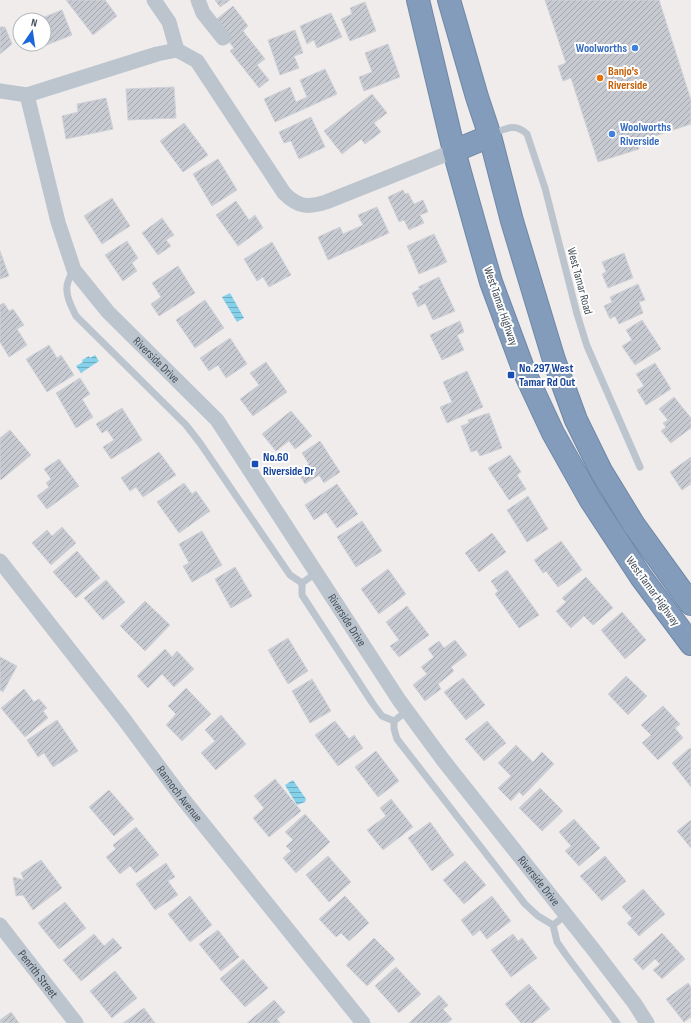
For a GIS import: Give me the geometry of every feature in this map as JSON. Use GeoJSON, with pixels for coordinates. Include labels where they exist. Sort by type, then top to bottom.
{"type":"FeatureCollection","features":[{"type":"Feature","properties":{"kind":"highway","name":"West Tamar Highway"},"geometry":{"type":"LineString","coordinates":[[418,0],[454,151],[491,282],[524,371],[553,433],[596,509],[641,577],[691,644]]}},
{"type":"Feature","properties":{"kind":"highway","name":"West Tamar Highway"},"geometry":{"type":"LineString","coordinates":[[449,0],[477,98],[490,136],[512,221],[554,360],[576,420],[601,471],[634,525],[691,604]]}},
{"type":"Feature","properties":{"kind":"highway"},"geometry":{"type":"LineString","coordinates":[[454,151],[490,136]]}},
{"type":"Feature","properties":{"kind":"street"},"geometry":{"type":"LineString","coordinates":[[198,0],[203,13],[223,38]]}},
{"type":"Feature","properties":{"kind":"street"},"geometry":{"type":"LineString","coordinates":[[155,1],[168,22],[177,50]]}},
{"type":"Feature","properties":{"kind":"street"},"geometry":{"type":"LineString","coordinates":[[0,91],[27,95],[157,54],[177,50],[197,61],[277,185],[291,200],[299,205],[308,206],[326,202],[454,151]]}},
{"type":"Feature","properties":{"kind":"street","name":"Riverside Drive"},"geometry":{"type":"LineString","coordinates":[[27,95],[58,222],[74,270],[108,312],[217,420],[407,711],[443,760],[635,1004],[647,1023]]}},
{"type":"Feature","properties":{"kind":"street","name":"Rannoch Avenue"},"geometry":{"type":"LineString","coordinates":[[0,561],[123,718],[197,817],[363,1023]]}},
{"type":"Feature","properties":{"kind":"street","name":"Penrith Street"},"geometry":{"type":"LineString","coordinates":[[0,925],[76,1023]]}},
{"type":"Feature","properties":{"kind":"lane","name":"West Tamar Road"},"geometry":{"type":"LineString","coordinates":[[490,136],[507,128],[522,129],[527,134],[545,188],[586,346],[640,467]]}},
{"type":"Feature","properties":{"kind":"lane"},"geometry":{"type":"LineString","coordinates":[[74,270],[68,281],[67,292],[70,304],[76,316],[186,424],[290,575],[302,583]]}},
{"type":"Feature","properties":{"kind":"lane"},"geometry":{"type":"LineString","coordinates":[[302,583],[316,573]]}},
{"type":"Feature","properties":{"kind":"lane"},"geometry":{"type":"LineString","coordinates":[[302,583],[302,595],[373,704],[382,716],[394,721]]}},
{"type":"Feature","properties":{"kind":"lane"},"geometry":{"type":"LineString","coordinates":[[394,721],[407,711]]}},
{"type":"Feature","properties":{"kind":"lane"},"geometry":{"type":"LineString","coordinates":[[394,721],[394,729],[397,739],[525,904],[538,916],[553,925],[558,942],[563,951],[617,1023]]}},
{"type":"Feature","properties":{"kind":"lane"},"geometry":{"type":"LineString","coordinates":[[553,925],[566,915]]}},
{"type":"Feature","properties":{"kind":"water"},"geometry":{"type":"Polygon","coordinates":[[[230,293],[244,318],[237,322],[222,297],[230,293]]]}},
{"type":"Feature","properties":{"kind":"water"},"geometry":{"type":"Polygon","coordinates":[[[95,355],[99,361],[81,373],[76,366],[83,362],[82,360],[89,356],[90,358],[95,355]]]}},
{"type":"Feature","properties":{"kind":"water"},"geometry":{"type":"Polygon","coordinates":[[[293,780],[306,799],[305,802],[297,805],[285,785],[293,780]]]}},
{"type":"Feature","properties":{"kind":"building"},"geometry":{"type":"Polygon","coordinates":[[[66,0],[105,0],[117,16],[93,35],[66,0]]]}},
{"type":"Feature","properties":{"kind":"building"},"geometry":{"type":"Polygon","coordinates":[[[215,0],[230,0],[220,7],[215,0]]]}},
{"type":"Feature","properties":{"kind":"building"},"geometry":{"type":"Polygon","coordinates":[[[545,0],[659,0],[691,100],[691,124],[637,142],[639,149],[598,162],[571,78],[563,81],[558,66],[566,63],[545,0]]]}},
{"type":"Feature","properties":{"kind":"building"},"geometry":{"type":"Polygon","coordinates":[[[365,2],[376,31],[350,41],[341,19],[352,14],[350,8],[365,2]]]}},
{"type":"Feature","properties":{"kind":"building"},"geometry":{"type":"Polygon","coordinates":[[[233,6],[248,26],[243,31],[265,59],[257,65],[269,80],[259,88],[230,51],[234,48],[213,22],[233,6]]]}},
{"type":"Feature","properties":{"kind":"building"},"geometry":{"type":"Polygon","coordinates":[[[62,10],[72,35],[52,43],[52,14],[62,10]]]}},
{"type":"Feature","properties":{"kind":"building"},"geometry":{"type":"Polygon","coordinates":[[[331,13],[342,37],[317,48],[314,40],[307,44],[300,26],[331,13]]]}},
{"type":"Feature","properties":{"kind":"building"},"geometry":{"type":"Polygon","coordinates":[[[0,27],[5,27],[12,44],[0,54],[0,27]]]}},
{"type":"Feature","properties":{"kind":"building"},"geometry":{"type":"Polygon","coordinates":[[[295,30],[303,53],[294,56],[299,68],[280,75],[268,40],[295,30]]]}},
{"type":"Feature","properties":{"kind":"building"},"geometry":{"type":"Polygon","coordinates":[[[388,44],[400,77],[364,91],[359,77],[372,72],[365,53],[388,44]]]}},
{"type":"Feature","properties":{"kind":"building"},"geometry":{"type":"Polygon","coordinates":[[[325,69],[337,94],[275,122],[264,99],[290,87],[296,102],[307,97],[300,80],[325,69]]]}},
{"type":"Feature","properties":{"kind":"building"},"geometry":{"type":"Polygon","coordinates":[[[174,87],[176,118],[128,120],[126,89],[174,87]]]}},
{"type":"Feature","properties":{"kind":"building"},"geometry":{"type":"Polygon","coordinates":[[[372,94],[387,113],[374,123],[381,132],[365,144],[361,139],[342,154],[324,131],[372,94]]]}},
{"type":"Feature","properties":{"kind":"building"},"geometry":{"type":"Polygon","coordinates":[[[106,98],[113,129],[66,139],[62,116],[78,112],[77,104],[106,98]]]}},
{"type":"Feature","properties":{"kind":"building"},"geometry":{"type":"Polygon","coordinates":[[[311,117],[325,147],[299,159],[291,141],[284,143],[279,132],[311,117]]]}},
{"type":"Feature","properties":{"kind":"building"},"geometry":{"type":"Polygon","coordinates":[[[184,123],[208,155],[183,172],[160,141],[184,123]]]}},
{"type":"Feature","properties":{"kind":"building"},"geometry":{"type":"Polygon","coordinates":[[[218,159],[237,190],[212,206],[193,174],[218,159]]]}},
{"type":"Feature","properties":{"kind":"building"},"geometry":{"type":"Polygon","coordinates":[[[403,190],[405,194],[408,193],[414,204],[423,200],[428,212],[420,215],[424,223],[409,230],[404,220],[399,222],[388,197],[403,190]]]}},
{"type":"Feature","properties":{"kind":"building"},"geometry":{"type":"Polygon","coordinates":[[[112,198],[130,226],[102,244],[84,216],[112,198]]]}},
{"type":"Feature","properties":{"kind":"building"},"geometry":{"type":"Polygon","coordinates":[[[236,201],[249,220],[255,215],[263,228],[238,246],[216,215],[236,201]]]}},
{"type":"Feature","properties":{"kind":"building"},"geometry":{"type":"Polygon","coordinates":[[[377,207],[389,233],[328,260],[318,237],[340,227],[343,234],[363,225],[358,215],[377,207]]]}},
{"type":"Feature","properties":{"kind":"building"},"geometry":{"type":"Polygon","coordinates":[[[162,218],[174,235],[166,240],[171,246],[158,255],[142,233],[162,218]]]}},
{"type":"Feature","properties":{"kind":"building"},"geometry":{"type":"Polygon","coordinates":[[[434,234],[447,262],[419,274],[407,246],[434,234]]]}},
{"type":"Feature","properties":{"kind":"building"},"geometry":{"type":"Polygon","coordinates":[[[127,241],[138,258],[132,263],[137,271],[123,281],[105,255],[127,241]]]}},
{"type":"Feature","properties":{"kind":"building"},"geometry":{"type":"Polygon","coordinates":[[[272,242],[291,275],[269,287],[263,277],[257,281],[244,259],[272,242]]]}},
{"type":"Feature","properties":{"kind":"building"},"geometry":{"type":"Polygon","coordinates":[[[0,251],[9,276],[0,279],[0,251]]]}},
{"type":"Feature","properties":{"kind":"building"},"geometry":{"type":"Polygon","coordinates":[[[624,253],[633,278],[608,288],[602,274],[606,272],[602,262],[624,253]]]}},
{"type":"Feature","properties":{"kind":"building"},"geometry":{"type":"Polygon","coordinates":[[[178,266],[195,293],[159,316],[151,304],[161,297],[152,283],[178,266]]]}},
{"type":"Feature","properties":{"kind":"building"},"geometry":{"type":"Polygon","coordinates":[[[439,277],[455,311],[433,320],[425,303],[418,307],[412,293],[420,289],[418,287],[439,277]]]}},
{"type":"Feature","properties":{"kind":"building"},"geometry":{"type":"Polygon","coordinates":[[[638,284],[645,300],[639,302],[643,313],[619,324],[615,316],[610,319],[604,306],[612,302],[610,297],[638,284]]]}},
{"type":"Feature","properties":{"kind":"building"},"geometry":{"type":"Polygon","coordinates":[[[205,300],[224,328],[195,348],[176,320],[205,300]]]}},
{"type":"Feature","properties":{"kind":"building"},"geometry":{"type":"Polygon","coordinates":[[[4,303],[9,311],[13,309],[24,325],[17,329],[27,345],[9,357],[0,342],[0,305],[4,303]]]}},
{"type":"Feature","properties":{"kind":"building"},"geometry":{"type":"Polygon","coordinates":[[[642,320],[661,349],[635,365],[622,346],[632,340],[626,330],[642,320]]]}},
{"type":"Feature","properties":{"kind":"building"},"geometry":{"type":"Polygon","coordinates":[[[460,321],[464,332],[457,335],[464,350],[442,360],[430,335],[460,321]]]}},
{"type":"Feature","properties":{"kind":"building"},"geometry":{"type":"Polygon","coordinates":[[[230,338],[247,364],[226,378],[218,365],[209,371],[200,358],[230,338]]]}},
{"type":"Feature","properties":{"kind":"building"},"geometry":{"type":"Polygon","coordinates":[[[49,345],[57,358],[61,355],[74,375],[47,392],[26,359],[49,345]]]}},
{"type":"Feature","properties":{"kind":"building"},"geometry":{"type":"Polygon","coordinates":[[[266,362],[287,392],[253,416],[240,399],[259,385],[250,373],[266,362]]]}},
{"type":"Feature","properties":{"kind":"building"},"geometry":{"type":"Polygon","coordinates":[[[655,363],[671,389],[646,405],[637,390],[644,386],[636,374],[655,363]]]}},
{"type":"Feature","properties":{"kind":"building"},"geometry":{"type":"Polygon","coordinates":[[[467,371],[483,407],[447,423],[440,407],[452,402],[443,382],[467,371]]]}},
{"type":"Feature","properties":{"kind":"building"},"geometry":{"type":"Polygon","coordinates":[[[80,378],[90,394],[82,399],[93,417],[76,428],[56,393],[80,378]]]}},
{"type":"Feature","properties":{"kind":"building"},"geometry":{"type":"Polygon","coordinates":[[[674,397],[691,418],[691,428],[671,443],[661,431],[666,427],[663,423],[668,420],[659,409],[674,397]]]}},
{"type":"Feature","properties":{"kind":"building"},"geometry":{"type":"Polygon","coordinates":[[[122,408],[142,440],[111,459],[103,447],[114,440],[107,430],[102,433],[96,424],[122,408]]]}},
{"type":"Feature","properties":{"kind":"building"},"geometry":{"type":"Polygon","coordinates":[[[291,411],[312,436],[295,449],[289,441],[276,451],[262,434],[291,411]]]}},
{"type":"Feature","properties":{"kind":"building"},"geometry":{"type":"Polygon","coordinates":[[[489,413],[502,448],[480,456],[477,450],[471,452],[461,426],[469,423],[468,420],[489,413]]]}},
{"type":"Feature","properties":{"kind":"building"},"geometry":{"type":"Polygon","coordinates":[[[10,430],[31,455],[1,480],[0,438],[10,430]]]}},
{"type":"Feature","properties":{"kind":"building"},"geometry":{"type":"Polygon","coordinates":[[[320,441],[340,472],[324,483],[319,475],[305,484],[297,471],[309,464],[302,453],[320,441]]]}},
{"type":"Feature","properties":{"kind":"building"},"geometry":{"type":"Polygon","coordinates":[[[159,452],[176,475],[143,497],[136,487],[130,491],[121,478],[159,452]]]}},
{"type":"Feature","properties":{"kind":"building"},"geometry":{"type":"Polygon","coordinates":[[[510,455],[521,472],[517,475],[526,489],[509,500],[488,468],[510,455]]]}},
{"type":"Feature","properties":{"kind":"building"},"geometry":{"type":"Polygon","coordinates":[[[691,457],[691,484],[682,490],[670,472],[691,457]]]}},
{"type":"Feature","properties":{"kind":"building"},"geometry":{"type":"Polygon","coordinates":[[[59,459],[79,486],[47,509],[37,496],[49,487],[46,483],[51,479],[44,469],[59,459]]]}},
{"type":"Feature","properties":{"kind":"building"},"geometry":{"type":"Polygon","coordinates":[[[184,483],[192,494],[196,491],[210,511],[179,533],[157,502],[184,483]]]}},
{"type":"Feature","properties":{"kind":"building"},"geometry":{"type":"Polygon","coordinates":[[[337,484],[358,514],[337,528],[326,512],[314,520],[305,505],[337,484]]]}},
{"type":"Feature","properties":{"kind":"building"},"geometry":{"type":"Polygon","coordinates":[[[528,496],[548,529],[527,542],[507,510],[528,496]]]}},
{"type":"Feature","properties":{"kind":"building"},"geometry":{"type":"Polygon","coordinates":[[[362,521],[382,551],[356,567],[337,537],[362,521]]]}},
{"type":"Feature","properties":{"kind":"building"},"geometry":{"type":"Polygon","coordinates":[[[62,527],[76,543],[51,565],[32,543],[47,530],[52,536],[62,527]]]}},
{"type":"Feature","properties":{"kind":"building"},"geometry":{"type":"Polygon","coordinates":[[[202,531],[222,565],[192,582],[183,566],[189,563],[179,544],[202,531]]]}},
{"type":"Feature","properties":{"kind":"building"},"geometry":{"type":"Polygon","coordinates":[[[492,533],[506,552],[479,572],[465,553],[492,533]]]}},
{"type":"Feature","properties":{"kind":"building"},"geometry":{"type":"Polygon","coordinates":[[[561,541],[582,570],[558,587],[546,571],[543,573],[534,560],[561,541]]]}},
{"type":"Feature","properties":{"kind":"building"},"geometry":{"type":"Polygon","coordinates":[[[77,551],[100,578],[76,598],[53,572],[77,551]]]}},
{"type":"Feature","properties":{"kind":"building"},"geometry":{"type":"Polygon","coordinates":[[[235,567],[252,596],[231,608],[215,579],[235,567]]]}},
{"type":"Feature","properties":{"kind":"building"},"geometry":{"type":"Polygon","coordinates":[[[388,569],[406,594],[379,614],[361,589],[388,569]]]}},
{"type":"Feature","properties":{"kind":"building"},"geometry":{"type":"Polygon","coordinates":[[[507,570],[539,615],[519,628],[495,594],[498,591],[491,581],[507,570]]]}},
{"type":"Feature","properties":{"kind":"building"},"geometry":{"type":"Polygon","coordinates":[[[586,577],[613,608],[593,625],[584,616],[571,628],[556,611],[566,602],[562,598],[586,577]]]}},
{"type":"Feature","properties":{"kind":"building"},"geometry":{"type":"Polygon","coordinates":[[[106,580],[125,602],[103,620],[84,598],[106,580]]]}},
{"type":"Feature","properties":{"kind":"building"},"geometry":{"type":"Polygon","coordinates":[[[145,601],[170,625],[145,651],[120,626],[145,601]]]}},
{"type":"Feature","properties":{"kind":"building"},"geometry":{"type":"Polygon","coordinates":[[[407,606],[429,635],[399,657],[390,646],[399,640],[386,622],[407,606]]]}},
{"type":"Feature","properties":{"kind":"building"},"geometry":{"type":"Polygon","coordinates":[[[622,612],[646,640],[625,659],[601,630],[622,612]]]}},
{"type":"Feature","properties":{"kind":"building"},"geometry":{"type":"Polygon","coordinates":[[[288,638],[308,671],[288,684],[268,650],[288,638]]]}},
{"type":"Feature","properties":{"kind":"building"},"geometry":{"type":"Polygon","coordinates":[[[455,640],[467,655],[451,667],[454,671],[438,684],[441,689],[425,701],[413,685],[427,674],[421,667],[434,657],[428,649],[439,641],[444,648],[455,640]]]}},
{"type":"Feature","properties":{"kind":"building"},"geometry":{"type":"Polygon","coordinates":[[[165,649],[172,657],[177,651],[194,669],[174,687],[162,674],[148,688],[137,676],[165,649]]]}},
{"type":"Feature","properties":{"kind":"building"},"geometry":{"type":"Polygon","coordinates":[[[0,657],[17,666],[3,692],[0,690],[0,657]]]}},
{"type":"Feature","properties":{"kind":"building"},"geometry":{"type":"Polygon","coordinates":[[[626,676],[647,696],[628,715],[608,694],[626,676]]]}},
{"type":"Feature","properties":{"kind":"building"},"geometry":{"type":"Polygon","coordinates":[[[463,678],[485,705],[466,720],[444,692],[463,678]]]}},
{"type":"Feature","properties":{"kind":"building"},"geometry":{"type":"Polygon","coordinates":[[[312,679],[331,711],[310,723],[292,691],[312,679]]]}},
{"type":"Feature","properties":{"kind":"building"},"geometry":{"type":"Polygon","coordinates":[[[186,688],[211,714],[182,741],[166,725],[176,714],[168,706],[186,688]]]}},
{"type":"Feature","properties":{"kind":"building"},"geometry":{"type":"Polygon","coordinates":[[[24,689],[34,702],[39,699],[47,708],[43,711],[48,718],[25,737],[1,708],[24,689]]]}},
{"type":"Feature","properties":{"kind":"building"},"geometry":{"type":"Polygon","coordinates":[[[663,706],[680,724],[675,728],[683,738],[658,760],[642,743],[651,735],[641,725],[663,706]]]}},
{"type":"Feature","properties":{"kind":"building"},"geometry":{"type":"Polygon","coordinates":[[[221,715],[246,744],[216,770],[201,753],[215,741],[205,730],[221,715]]]}},
{"type":"Feature","properties":{"kind":"building"},"geometry":{"type":"Polygon","coordinates":[[[57,720],[78,751],[53,767],[44,753],[38,757],[27,740],[57,720]]]}},
{"type":"Feature","properties":{"kind":"building"},"geometry":{"type":"Polygon","coordinates":[[[335,721],[349,739],[354,735],[363,748],[338,766],[315,735],[335,721]]]}},
{"type":"Feature","properties":{"kind":"building"},"geometry":{"type":"Polygon","coordinates":[[[487,721],[506,743],[484,761],[465,739],[487,721]]]}},
{"type":"Feature","properties":{"kind":"building"},"geometry":{"type":"Polygon","coordinates":[[[516,745],[533,762],[542,752],[554,764],[523,796],[519,792],[511,801],[498,788],[511,776],[498,763],[516,745]]]}},
{"type":"Feature","properties":{"kind":"building"},"geometry":{"type":"Polygon","coordinates":[[[690,748],[691,749],[691,787],[672,763],[690,748]]]}},
{"type":"Feature","properties":{"kind":"building"},"geometry":{"type":"Polygon","coordinates":[[[376,751],[399,781],[378,797],[355,767],[376,751]]]}},
{"type":"Feature","properties":{"kind":"building"},"geometry":{"type":"Polygon","coordinates":[[[275,779],[301,811],[269,837],[253,818],[264,808],[254,796],[275,779]]]}},
{"type":"Feature","properties":{"kind":"building"},"geometry":{"type":"Polygon","coordinates":[[[540,788],[563,811],[542,831],[519,808],[540,788]]]}},
{"type":"Feature","properties":{"kind":"building"},"geometry":{"type":"Polygon","coordinates":[[[109,790],[134,819],[114,836],[89,807],[109,790]]]}},
{"type":"Feature","properties":{"kind":"building"},"geometry":{"type":"Polygon","coordinates":[[[391,799],[413,827],[383,850],[367,830],[386,816],[380,808],[391,799]]]}},
{"type":"Feature","properties":{"kind":"building"},"geometry":{"type":"Polygon","coordinates":[[[305,814],[330,842],[296,873],[283,858],[291,851],[286,846],[293,840],[285,832],[305,814]]]}},
{"type":"Feature","properties":{"kind":"building"},"geometry":{"type":"Polygon","coordinates":[[[574,819],[600,848],[579,866],[565,851],[571,846],[559,832],[574,819]]]}},
{"type":"Feature","properties":{"kind":"building"},"geometry":{"type":"Polygon","coordinates":[[[691,820],[691,848],[677,831],[691,820]]]}},
{"type":"Feature","properties":{"kind":"building"},"geometry":{"type":"Polygon","coordinates":[[[430,822],[454,855],[432,871],[408,838],[430,822]]]}},
{"type":"Feature","properties":{"kind":"building"},"geometry":{"type":"Polygon","coordinates":[[[136,827],[159,855],[136,873],[130,866],[120,874],[106,857],[116,849],[113,845],[136,827]]]}},
{"type":"Feature","properties":{"kind":"building"},"geometry":{"type":"Polygon","coordinates":[[[328,856],[351,882],[329,902],[306,875],[328,856]]]}},
{"type":"Feature","properties":{"kind":"building"},"geometry":{"type":"Polygon","coordinates":[[[605,856],[626,881],[602,901],[580,876],[605,856]]]}},
{"type":"Feature","properties":{"kind":"building"},"geometry":{"type":"Polygon","coordinates":[[[41,860],[62,888],[33,910],[23,895],[16,896],[13,877],[24,880],[21,873],[41,860]]]}},
{"type":"Feature","properties":{"kind":"building"},"geometry":{"type":"Polygon","coordinates":[[[465,861],[486,885],[464,904],[443,880],[465,861]]]}},
{"type":"Feature","properties":{"kind":"building"},"geometry":{"type":"Polygon","coordinates":[[[166,863],[175,877],[168,881],[178,895],[155,910],[136,884],[166,863]]]}},
{"type":"Feature","properties":{"kind":"building"},"geometry":{"type":"Polygon","coordinates":[[[643,889],[665,914],[639,936],[627,923],[632,918],[622,907],[643,889]]]}},
{"type":"Feature","properties":{"kind":"building"},"geometry":{"type":"Polygon","coordinates":[[[190,896],[212,925],[190,942],[168,914],[190,896]]]}},
{"type":"Feature","properties":{"kind":"building"},"geometry":{"type":"Polygon","coordinates":[[[345,896],[369,923],[349,941],[341,933],[336,937],[319,919],[345,896]]]}},
{"type":"Feature","properties":{"kind":"building"},"geometry":{"type":"Polygon","coordinates":[[[492,896],[511,921],[487,939],[480,930],[473,936],[461,920],[492,896]]]}},
{"type":"Feature","properties":{"kind":"building"},"geometry":{"type":"Polygon","coordinates":[[[65,902],[86,928],[59,949],[38,923],[65,902]]]}},
{"type":"Feature","properties":{"kind":"building"},"geometry":{"type":"Polygon","coordinates":[[[218,930],[239,957],[221,971],[199,944],[218,930]]]}},
{"type":"Feature","properties":{"kind":"building"},"geometry":{"type":"Polygon","coordinates":[[[662,933],[685,959],[662,979],[653,970],[660,964],[655,959],[643,970],[633,959],[662,933]]]}},
{"type":"Feature","properties":{"kind":"building"},"geometry":{"type":"Polygon","coordinates":[[[94,934],[104,946],[113,938],[122,948],[81,981],[63,960],[94,934]]]}},
{"type":"Feature","properties":{"kind":"building"},"geometry":{"type":"Polygon","coordinates":[[[513,934],[518,941],[522,938],[537,958],[511,977],[491,950],[513,934]]]}},
{"type":"Feature","properties":{"kind":"building"},"geometry":{"type":"Polygon","coordinates":[[[374,938],[395,959],[367,986],[346,965],[374,938]]]}},
{"type":"Feature","properties":{"kind":"building"},"geometry":{"type":"Polygon","coordinates":[[[243,959],[268,988],[245,1007],[220,979],[243,959]]]}},
{"type":"Feature","properties":{"kind":"building"},"geometry":{"type":"Polygon","coordinates":[[[396,967],[421,994],[399,1013],[375,986],[396,967]]]}},
{"type":"Feature","properties":{"kind":"building"},"geometry":{"type":"Polygon","coordinates":[[[115,971],[137,998],[112,1018],[90,991],[115,971]]]}},
{"type":"Feature","properties":{"kind":"building"},"geometry":{"type":"Polygon","coordinates":[[[688,983],[691,987],[691,1017],[684,1022],[666,999],[688,983]]]}},
{"type":"Feature","properties":{"kind":"building"},"geometry":{"type":"Polygon","coordinates":[[[529,984],[550,1009],[533,1023],[521,1023],[505,1004],[529,984]]]}},
{"type":"Feature","properties":{"kind":"building"},"geometry":{"type":"Polygon","coordinates":[[[439,995],[448,1005],[443,1009],[452,1019],[447,1023],[409,1023],[439,995]]]}},
{"type":"Feature","properties":{"kind":"building"},"geometry":{"type":"Polygon","coordinates":[[[274,1000],[285,1012],[277,1019],[280,1023],[247,1023],[274,1000]]]}},
{"type":"Feature","properties":{"kind":"building"},"geometry":{"type":"Polygon","coordinates":[[[144,1008],[155,1023],[123,1023],[144,1008]]]}},
{"type":"Feature","properties":{"kind":"building"},"geometry":{"type":"Polygon","coordinates":[[[11,1012],[19,1023],[0,1023],[0,1020],[11,1012]]]}},
{"type":"Feature","properties":{"kind":"place","name":"Woolworths"},"geometry":{"type":"Point","coordinates":[635,48]}},
{"type":"Feature","properties":{"kind":"place","name":"Banjo's Riverside"},"geometry":{"type":"Point","coordinates":[600,78]}},
{"type":"Feature","properties":{"kind":"place","name":"Woolworths Riverside"},"geometry":{"type":"Point","coordinates":[612,134]}},
{"type":"Feature","properties":{"kind":"place","name":"No.297 West Tamar Rd Out"},"geometry":{"type":"Point","coordinates":[511,375]}},
{"type":"Feature","properties":{"kind":"place","name":"No.60 Riverside Dr"},"geometry":{"type":"Point","coordinates":[255,464]}}]}
